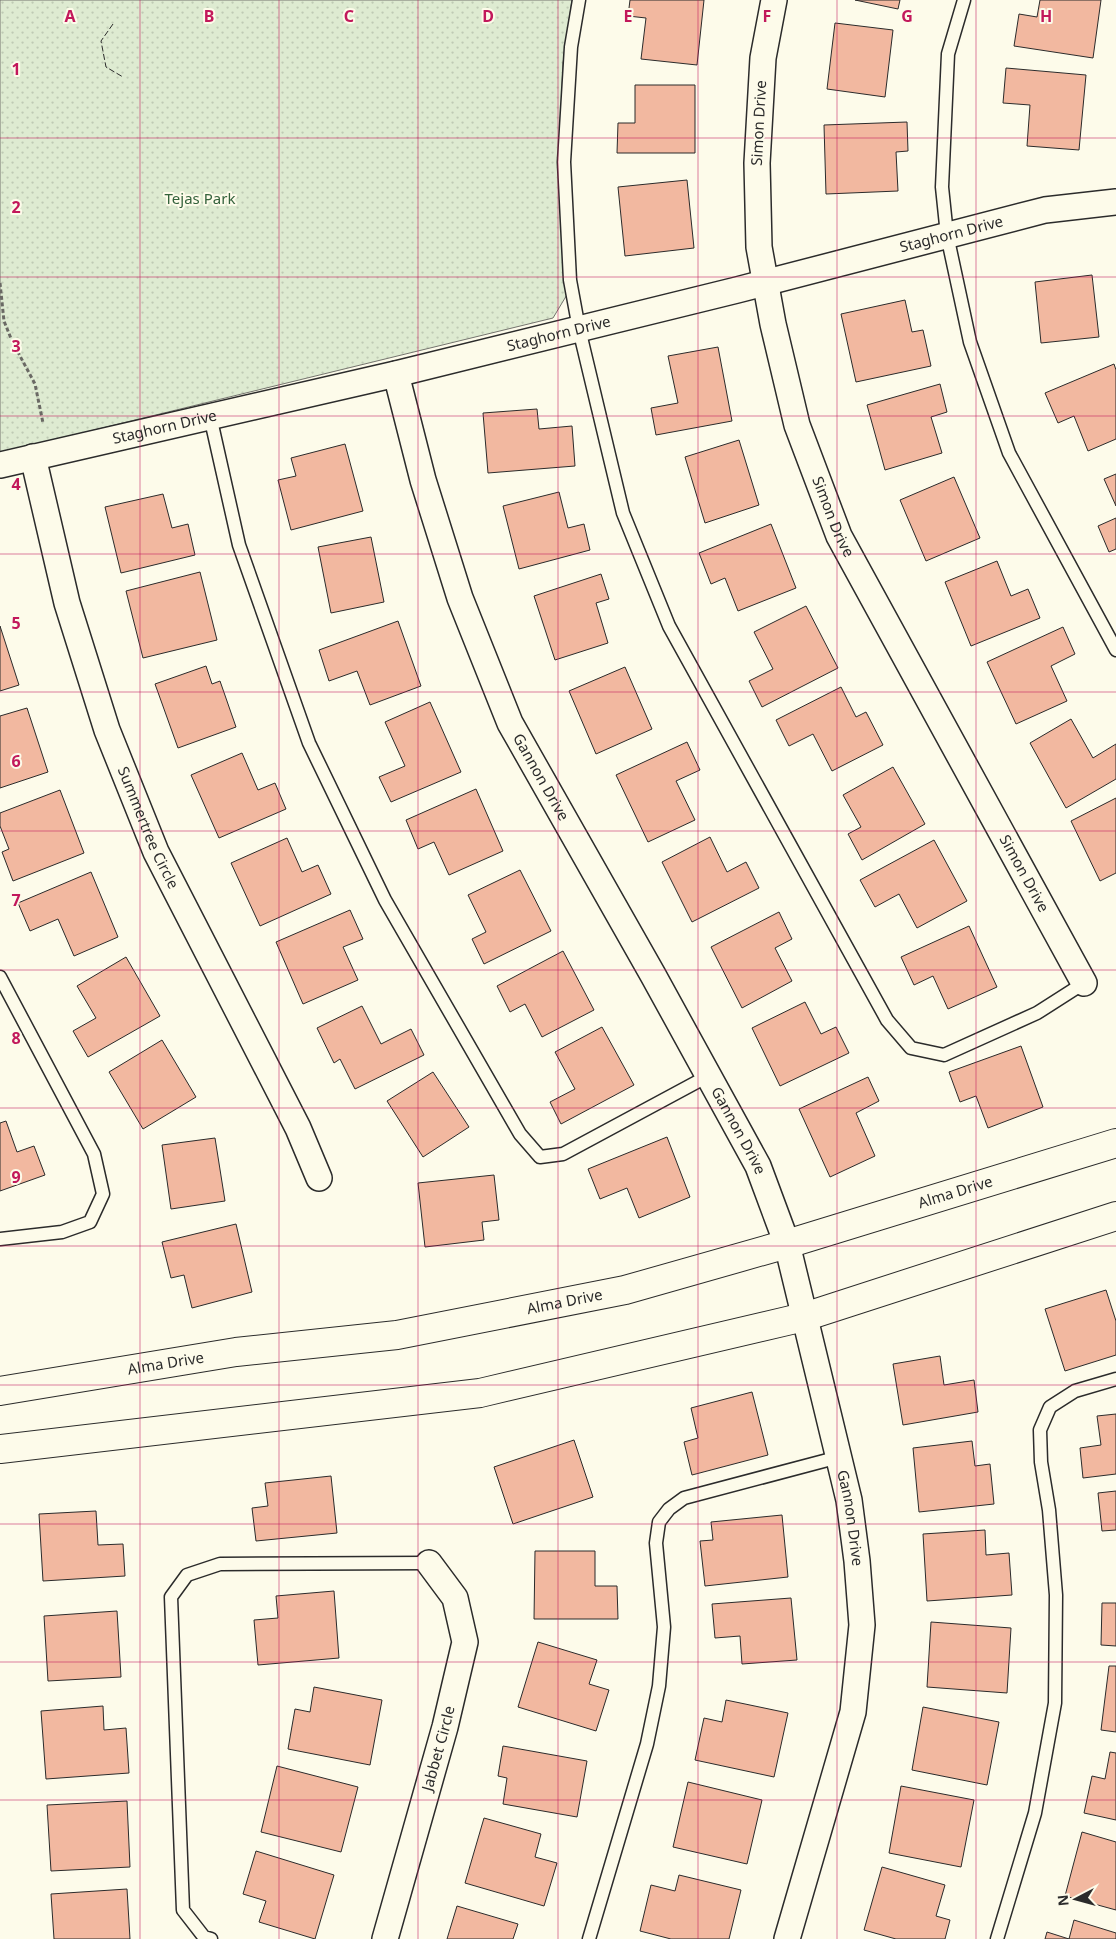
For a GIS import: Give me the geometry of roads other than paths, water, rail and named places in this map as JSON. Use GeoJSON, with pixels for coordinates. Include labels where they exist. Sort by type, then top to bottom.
{"type":"FeatureCollection","features":[{"type":"Feature","properties":{"kind":"main road","name":"Alma Drive"},"geometry":{"type":"LineString","coordinates":[[0,1390],[236,1352],[397,1335],[625,1290],[787,1244],[1116,1143]]}},
{"type":"Feature","properties":{"kind":"main road"},"geometry":{"type":"LineString","coordinates":[[0,1449],[480,1393],[804,1317],[1116,1216]]}},
{"type":"Feature","properties":{"kind":"street","name":"Simon Drive"},"geometry":{"type":"LineString","coordinates":[[774,0],[763,58],[757,162],[759,247],[797,425],[839,536],[1084,983]]}},
{"type":"Feature","properties":{"kind":"street","name":"Staghorn Drive"},"geometry":{"type":"LineString","coordinates":[[0,464],[396,374],[766,283],[1045,210],[1116,202]]}},
{"type":"Feature","properties":{"kind":"street","name":"Gannon Drive"},"geometry":{"type":"LineString","coordinates":[[396,374],[423,480],[460,598],[510,723],[758,1166],[787,1244],[849,1500],[857,1560],[862,1625],[854,1702],[834,1781],[787,1939]]}},
{"type":"Feature","properties":{"kind":"street","name":"Summertree Circle"},"geometry":{"type":"LineString","coordinates":[[33,456],[66,603],[107,730],[156,852],[298,1128],[319,1178]]}},
{"type":"Feature","properties":{"kind":"street","name":"Jabbet Circle"},"geometry":{"type":"LineString","coordinates":[[385,1939],[445,1727],[465,1642],[455,1598],[429,1564]]}},
{"type":"Feature","properties":{"kind":"lane"},"geometry":{"type":"LineString","coordinates":[[579,0],[571,46],[564,162],[570,280],[579,329],[623,513],[670,626],[887,1020],[911,1048],[944,1054],[1037,1013],[1084,983]]}},
{"type":"Feature","properties":{"kind":"lane"},"geometry":{"type":"LineString","coordinates":[[964,0],[948,54],[942,188],[947,235],[970,342],[1008,453],[1116,650]]}},
{"type":"Feature","properties":{"kind":"lane"},"geometry":{"type":"LineString","coordinates":[[210,416],[239,545],[309,743],[385,900],[520,1134],[540,1157],[563,1154],[708,1076]]}},
{"type":"Feature","properties":{"kind":"lane"},"geometry":{"type":"LineString","coordinates":[[0,977],[94,1154],[103,1194],[90,1222],[62,1232],[0,1239]]}},
{"type":"Feature","properties":{"kind":"lane"},"geometry":{"type":"LineString","coordinates":[[997,1939],[1035,1813],[1055,1703],[1056,1595],[1048,1510],[1041,1462],[1040,1430],[1050,1408],[1075,1391],[1116,1379]]}},
{"type":"Feature","properties":{"kind":"lane"},"geometry":{"type":"LineString","coordinates":[[588,1939],[647,1744],[660,1686],[664,1627],[656,1543],[659,1522],[669,1509],[684,1498],[839,1457]]}},
{"type":"Feature","properties":{"kind":"lane"},"geometry":{"type":"LineString","coordinates":[[211,1939],[204,1937],[183,1910],[171,1597],[187,1575],[220,1564],[429,1564]]}},
{"type":"Feature","properties":{"kind":"park label","name":"Tejas Park"},"geometry":{"type":"Point","coordinates":[200,199]}}]}
